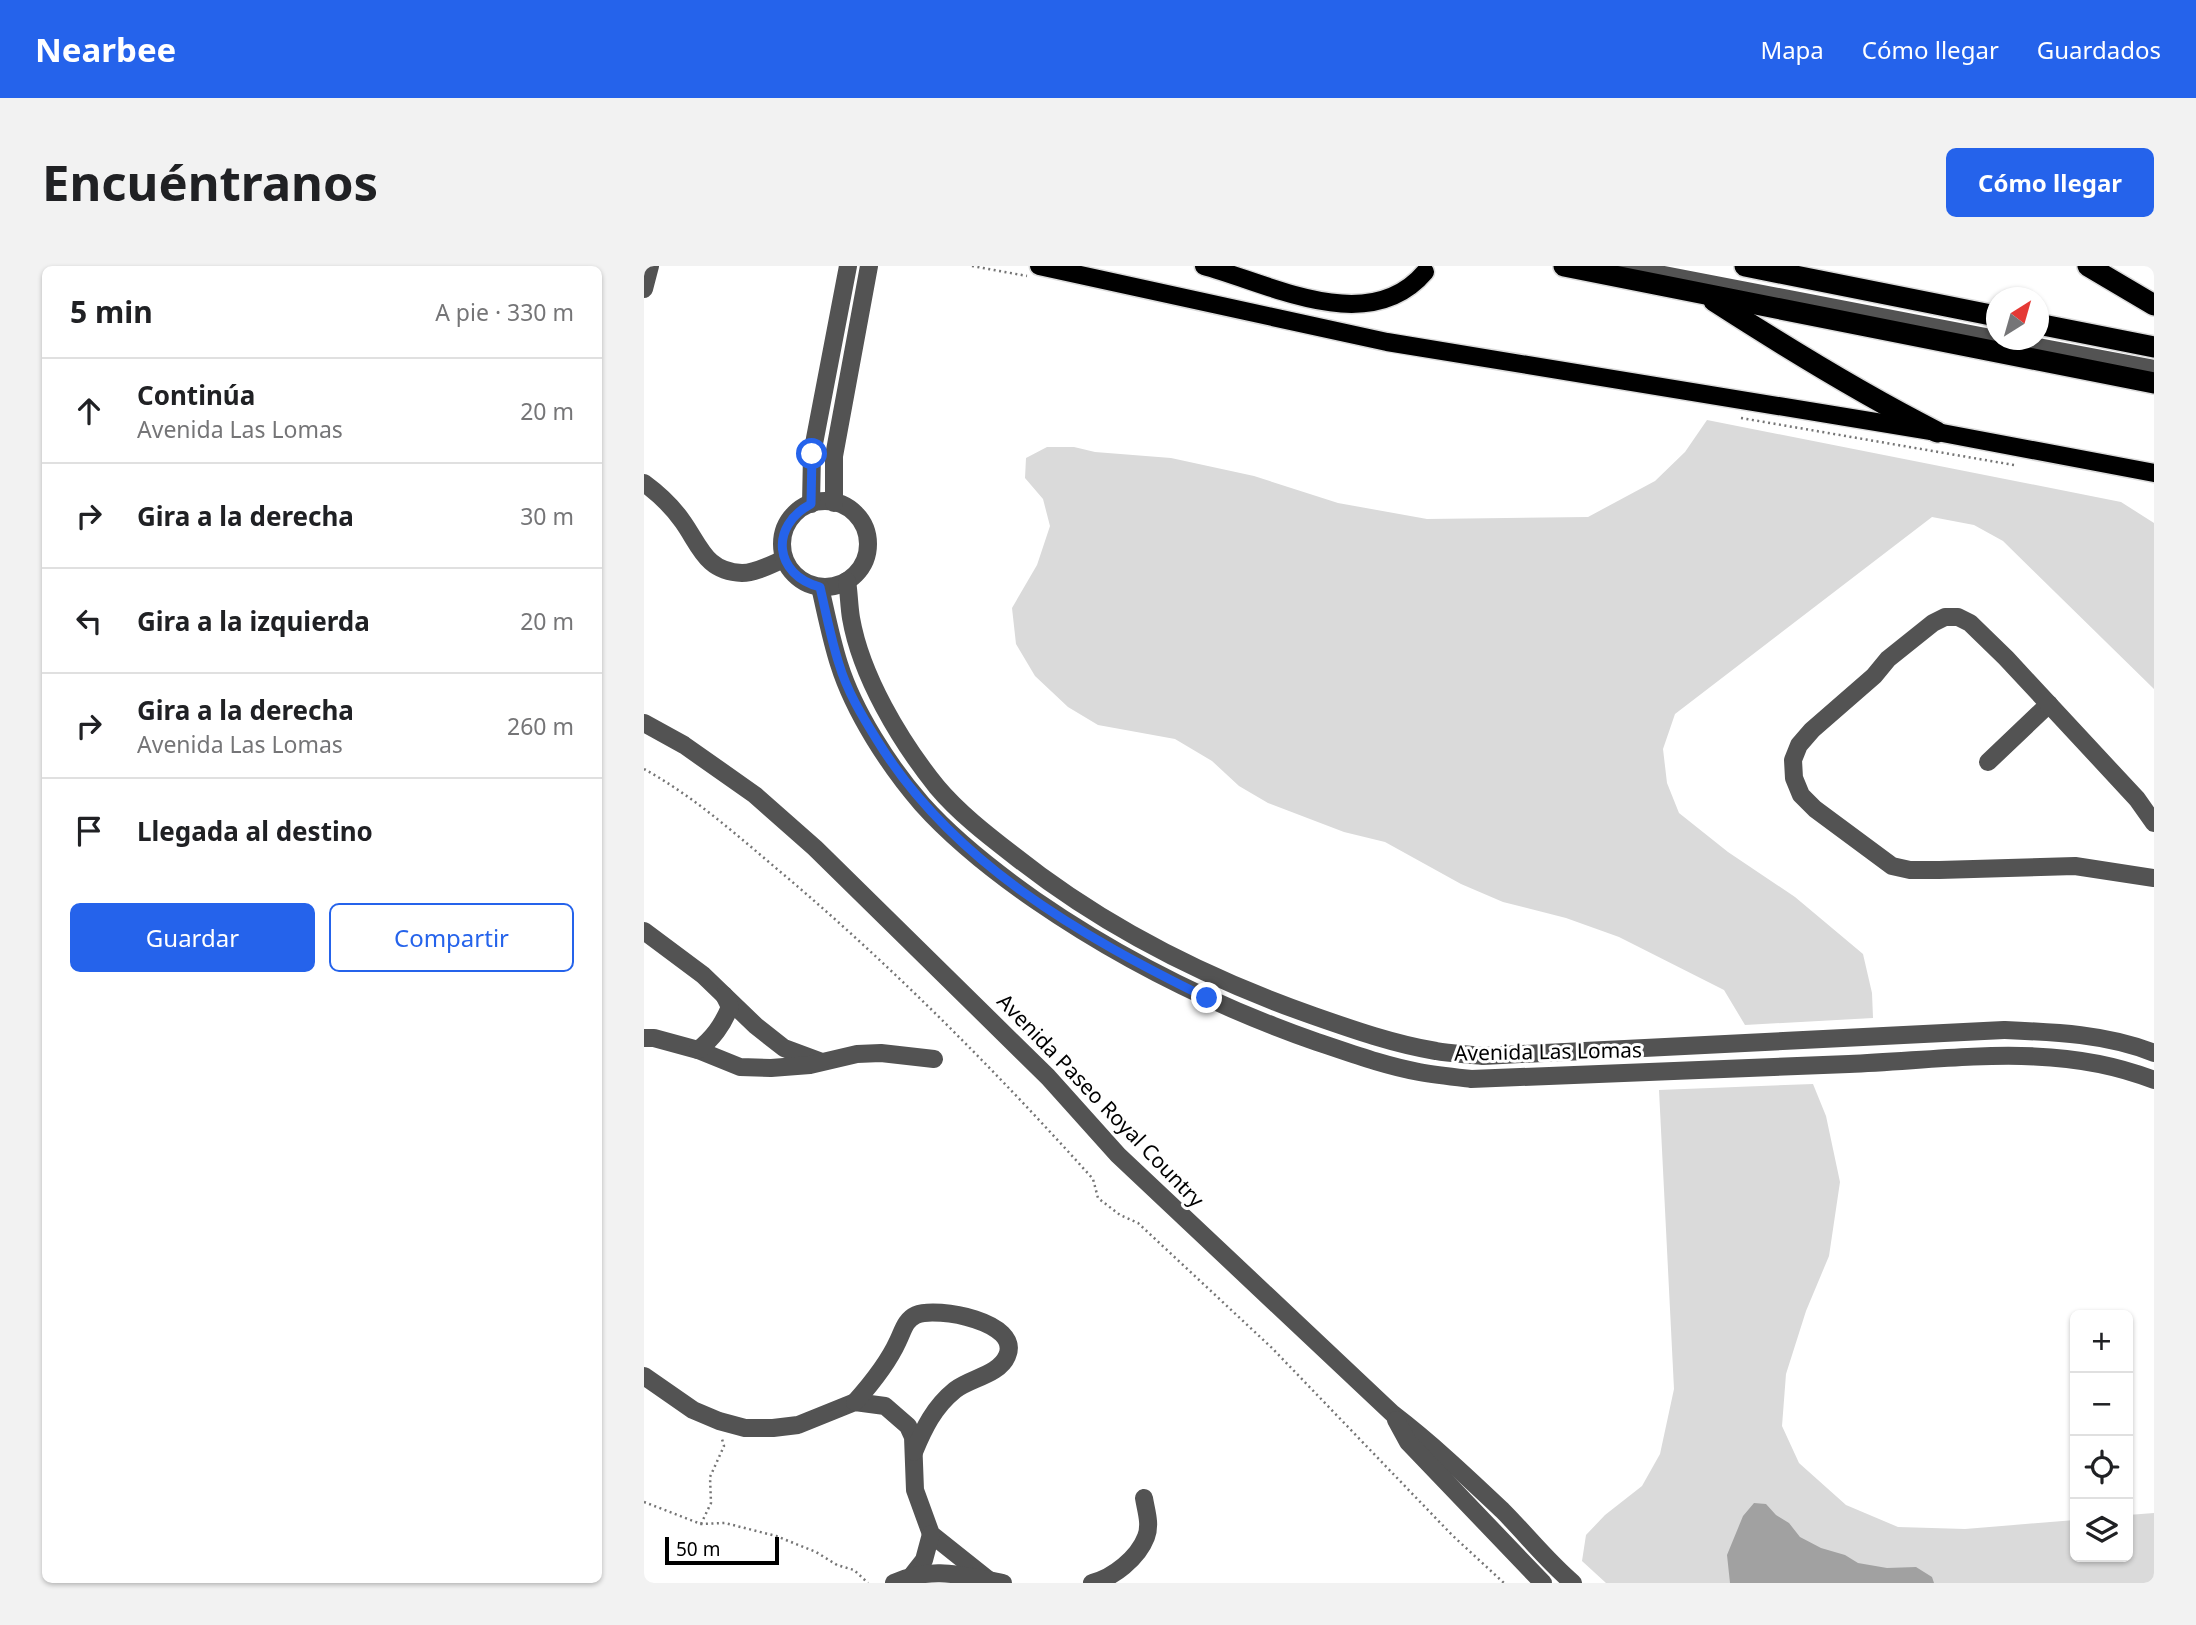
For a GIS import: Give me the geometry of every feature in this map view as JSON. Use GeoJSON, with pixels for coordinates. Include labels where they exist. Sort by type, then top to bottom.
{"type":"FeatureCollection","features":[{"type":"Feature","properties":{"kind":"highway"},"geometry":{"type":"LineString","coordinates":[[1564,266],[2154,383]]}},
{"type":"Feature","properties":{"kind":"highway"},"geometry":{"type":"LineString","coordinates":[[1745,266],[1986,314]]}},
{"type":"Feature","properties":{"kind":"highway"},"geometry":{"type":"LineString","coordinates":[[2088,266],[2154,306]]}},
{"type":"Feature","properties":{"kind":"highway"},"geometry":{"type":"LineString","coordinates":[[1704,294],[1810,363],[1937,432]]}},
{"type":"Feature","properties":{"kind":"highway"},"geometry":{"type":"LineString","coordinates":[[2049,326],[2154,347]]}},
{"type":"Feature","properties":{"kind":"main road"},"geometry":{"type":"LineString","coordinates":[[1039,266],[1387,342],[1937,432],[2154,472]]}},
{"type":"Feature","properties":{"kind":"main road"},"geometry":{"type":"LineString","coordinates":[[1204,266],[1287,293],[1336,304],[1358,305],[1380,300],[1406,289],[1425,272]]}},
{"type":"Feature","properties":{"kind":"street"},"geometry":{"type":"LineString","coordinates":[[644,289],[650,266]]}},
{"type":"Feature","properties":{"kind":"street"},"geometry":{"type":"LineString","coordinates":[[811,504],[812,454],[848,266]]}},
{"type":"Feature","properties":{"kind":"street"},"geometry":{"type":"LineString","coordinates":[[834,503],[834,456],[869,266]]}},
{"type":"Feature","properties":{"kind":"street"},"geometry":{"type":"LineString","coordinates":[[1617,266],[1986,337]]}},
{"type":"Feature","properties":{"kind":"street"},"geometry":{"type":"LineString","coordinates":[[1681,266],[1986,326]]}},
{"type":"Feature","properties":{"kind":"street"},"geometry":{"type":"LineString","coordinates":[[2049,338],[2154,359]]}},
{"type":"Feature","properties":{"kind":"street"},"geometry":{"type":"LineString","coordinates":[[2049,349],[2154,369]]}},
{"type":"Feature","properties":{"kind":"street"},"geometry":{"type":"LineString","coordinates":[[644,483],[664,499],[684,523],[696,546],[709,561],[725,570],[745,573],[785,559]]}},
{"type":"Feature","properties":{"kind":"street"},"geometry":{"type":"LineString","coordinates":[[834,503],[846,507],[856,515],[867,537],[867,550],[857,573],[847,581],[820,587],[798,578],[785,559],[783,532],[789,520],[799,510],[811,504],[834,503]]}},
{"type":"Feature","properties":{"kind":"street","name":"Avenida Las Lomas"},"geometry":{"type":"LineString","coordinates":[[847,581],[858,644],[880,700],[937,787],[981,830],[1081,905],[1129,933],[1214,977],[1291,1008],[1368,1035],[1436,1051],[1483,1056],[2004,1030],[2063,1032],[2154,1053]]}},
{"type":"Feature","properties":{"kind":"street","name":"Avenida Las Lomas"},"geometry":{"type":"LineString","coordinates":[[820,587],[839,666],[859,710],[892,764],[922,804],[967,849],[1067,922],[1130,960],[1207,998],[1273,1026],[1351,1053],[1418,1072],[1471,1079],[1902,1062],[2007,1054],[2060,1056],[2101,1063],[2154,1080]]}},
{"type":"Feature","properties":{"kind":"street"},"geometry":{"type":"LineString","coordinates":[[2154,823],[2137,799],[2006,657],[1970,623],[1958,617],[1945,617],[1933,623],[1888,659],[1874,676],[1812,730],[1799,745],[1793,760],[1794,778],[1801,795],[1815,809],[1892,866],[1910,870],[2075,866],[2154,878]]}},
{"type":"Feature","properties":{"kind":"street"},"geometry":{"type":"LineString","coordinates":[[1988,762],[2049,705]]}},
{"type":"Feature","properties":{"kind":"street","name":"Avenida Paseo Royal Country"},"geometry":{"type":"LineString","coordinates":[[644,723],[684,745],[755,794],[815,848],[1039,1068],[1118,1155],[1393,1414],[1503,1511],[1573,1583]]}},
{"type":"Feature","properties":{"kind":"street"},"geometry":{"type":"LineString","coordinates":[[644,931],[703,975],[755,1026],[784,1048],[822,1062]]}},
{"type":"Feature","properties":{"kind":"street"},"geometry":{"type":"LineString","coordinates":[[698,1050],[712,1039],[723,1023],[730,1007],[724,995]]}},
{"type":"Feature","properties":{"kind":"street"},"geometry":{"type":"LineString","coordinates":[[2004,1030],[2007,1054]]}},
{"type":"Feature","properties":{"kind":"street"},"geometry":{"type":"LineString","coordinates":[[644,1038],[654,1038],[698,1050],[740,1067],[771,1068],[822,1062],[857,1054],[881,1053],[934,1059]]}},
{"type":"Feature","properties":{"kind":"street"},"geometry":{"type":"LineString","coordinates":[[855,1402],[882,1368],[905,1324],[914,1316],[927,1312],[948,1313],[996,1326],[1008,1339],[1010,1348],[1006,1359],[998,1368],[956,1389],[939,1405],[926,1424],[914,1452]]}},
{"type":"Feature","properties":{"kind":"street"},"geometry":{"type":"LineString","coordinates":[[644,1376],[693,1409],[719,1421],[745,1428],[786,1426],[817,1419],[855,1402],[886,1406],[908,1426],[913,1437],[915,1490],[931,1534],[997,1582]]}},
{"type":"Feature","properties":{"kind":"street"},"geometry":{"type":"LineString","coordinates":[[1393,1414],[1408,1442],[1544,1583]]}},
{"type":"Feature","properties":{"kind":"street"},"geometry":{"type":"LineString","coordinates":[[1092,1583],[1120,1569],[1135,1555],[1146,1537],[1148,1519],[1144,1498]]}},
{"type":"Feature","properties":{"kind":"street"},"geometry":{"type":"LineString","coordinates":[[913,1574],[924,1560],[931,1534]]}},
{"type":"Feature","properties":{"kind":"street"},"geometry":{"type":"LineString","coordinates":[[894,1583],[913,1574],[943,1572],[997,1582]]}},
{"type":"Feature","properties":{"kind":"path"},"geometry":{"type":"LineString","coordinates":[[644,769],[734,832],[816,902],[948,1024],[1093,1179],[1098,1198],[1120,1215],[1138,1223],[1272,1349],[1452,1535],[1504,1583]]}},
{"type":"Feature","properties":{"kind":"path"},"geometry":{"type":"LineString","coordinates":[[701,1524],[711,1503],[710,1477],[724,1446],[719,1421]]}},
{"type":"Feature","properties":{"kind":"path"},"geometry":{"type":"LineString","coordinates":[[644,1502],[701,1524],[724,1523],[776,1536],[816,1552],[837,1565],[855,1570],[868,1583]]}},
{"type":"Feature","properties":{"kind":"shaded area"},"geometry":{"type":"Polygon","coordinates":[[[1707,420],[2121,502],[2154,523],[2154,689],[2003,541],[1974,525],[1932,517],[1675,714],[1663,749],[1667,783],[1679,813],[1728,852],[1795,897],[1863,954],[1872,993],[1873,1018],[1745,1025],[1724,990],[1619,937],[1566,918],[1503,902],[1461,884],[1385,842],[1344,832],[1268,803],[1239,786],[1212,761],[1175,739],[1098,725],[1068,707],[1035,676],[1016,644],[1012,608],[1037,565],[1050,526],[1043,499],[1025,478],[1026,458],[1047,447],[1074,447],[1095,452],[1171,458],[1254,476],[1338,503],[1427,519],[1588,517],[1655,481],[1685,452],[1707,420]]]}},
{"type":"Feature","properties":{"kind":"shaded area"},"geometry":{"type":"Polygon","coordinates":[[[1813,1084],[1826,1116],[1840,1182],[1829,1256],[1806,1311],[1786,1374],[1782,1426],[1799,1463],[1846,1505],[1898,1527],[1965,1529],[2070,1520],[2070,1562],[2133,1562],[2133,1515],[2154,1513],[2154,1583],[1606,1583],[1582,1561],[1586,1535],[1605,1515],[1642,1486],[1660,1454],[1674,1389],[1659,1090],[1813,1084]]]}},
{"type":"Feature","properties":{"kind":"shaded area"},"geometry":{"type":"Polygon","coordinates":[[[1754,1503],[1766,1504],[1776,1515],[1789,1523],[1800,1537],[1821,1548],[1845,1555],[1858,1563],[1887,1568],[1916,1567],[1932,1577],[1934,1583],[1730,1583],[1727,1555],[1743,1516],[1754,1503]]]}},
{"type":"Feature","properties":{"kind":"route"},"geometry":{"type":"LineString","coordinates":[[812,454],[811,504],[799,510],[789,520],[783,532],[785,559],[798,578],[820,587],[839,666],[859,710],[892,764],[922,804],[967,849],[1013,884],[1067,922],[1130,960],[1207,998]]}}]}
